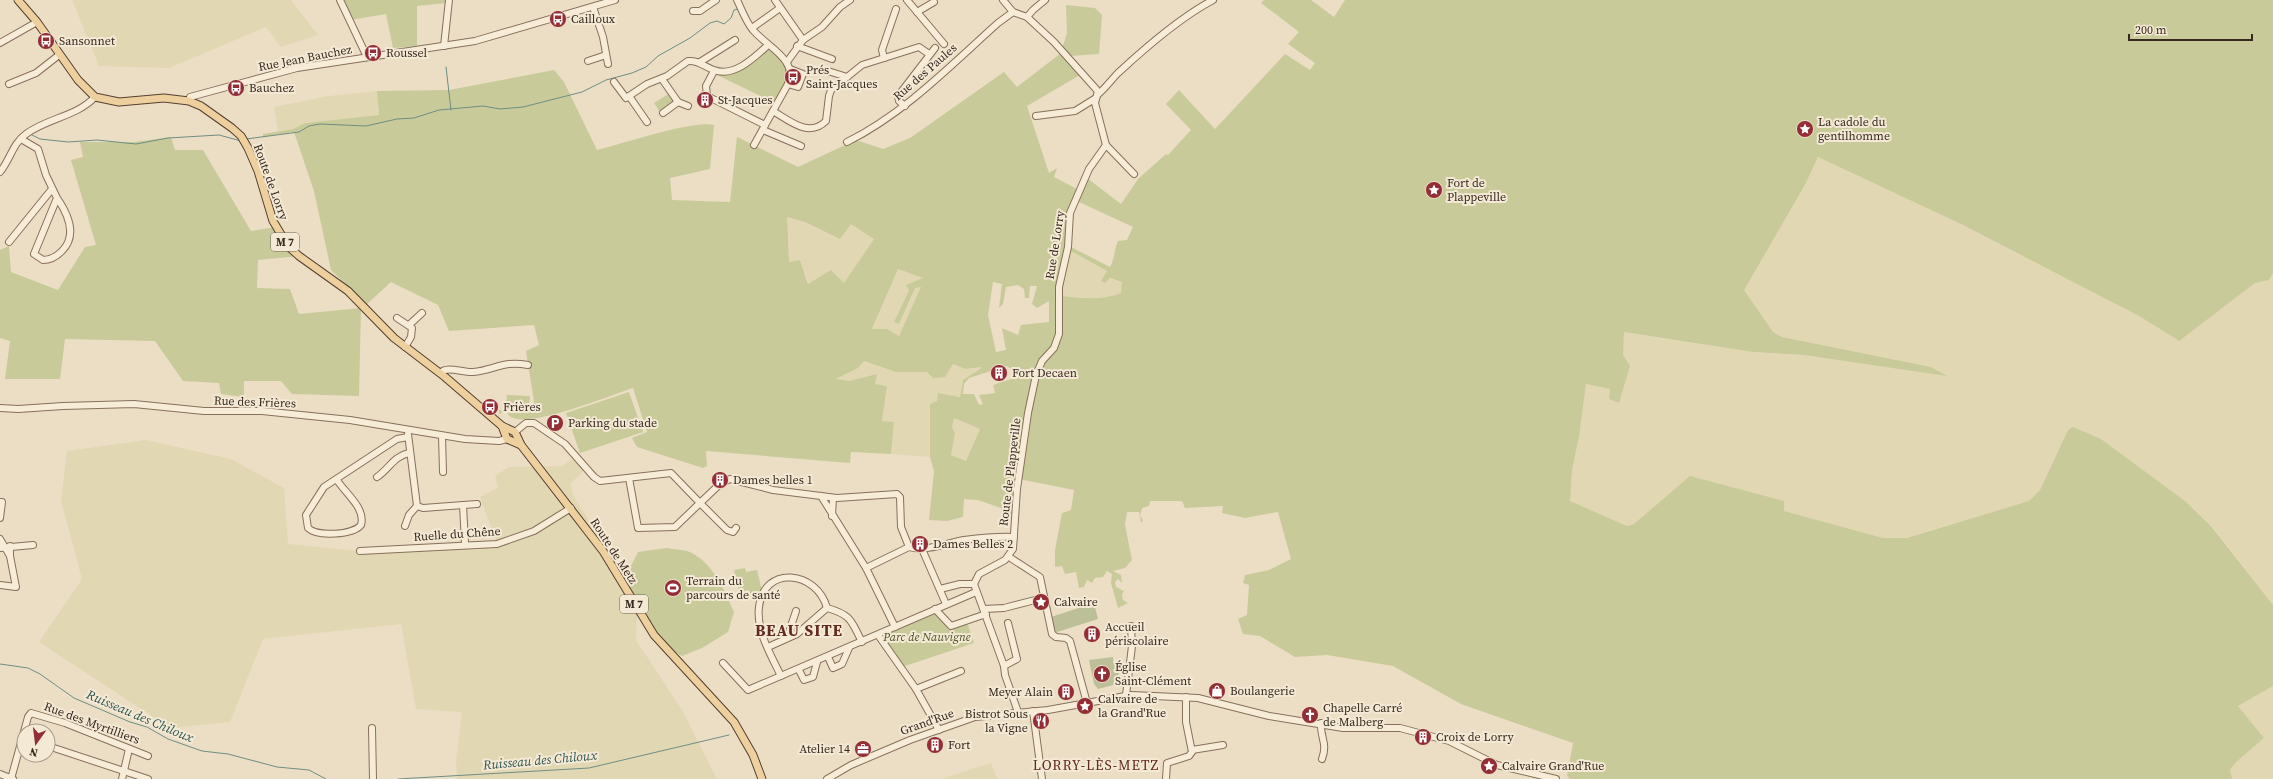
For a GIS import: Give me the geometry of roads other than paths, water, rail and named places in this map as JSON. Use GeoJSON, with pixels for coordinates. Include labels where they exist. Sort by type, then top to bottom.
{"type":"FeatureCollection","features":[{"type":"Feature","properties":{"kind":"main road"},"geometry":{"type":"LineString","coordinates":[[18,0],[37,22],[59,55],[87,90],[95,97]]}},
{"type":"Feature","properties":{"kind":"main road","name":"Route de Lorry"},"geometry":{"type":"LineString","coordinates":[[95,97],[119,102],[164,98],[189,101],[206,109],[240,136],[245,143],[258,171],[273,221],[284,240],[299,256],[341,284],[405,347]]}},
{"type":"Feature","properties":{"kind":"main road","name":"M 7"},"geometry":{"type":"LineString","coordinates":[[405,347],[440,373],[511,435]]}},
{"type":"Feature","properties":{"kind":"main road","name":"Route de Metz"},"geometry":{"type":"LineString","coordinates":[[511,435],[521,445],[571,508],[603,551],[654,635],[674,658],[724,709],[734,722],[747,744],[762,779]]}},
{"type":"Feature","properties":{"kind":"main road","name":"Route de Metz"},"geometry":{"type":"LineString","coordinates":[[747,744],[757,779]]}},
{"type":"Feature","properties":{"kind":"street"},"geometry":{"type":"LineString","coordinates":[[340,0],[367,57]]}},
{"type":"Feature","properties":{"kind":"street"},"geometry":{"type":"LineString","coordinates":[[444,46],[449,0]]}},
{"type":"Feature","properties":{"kind":"street","name":"Rue Jean Bauchez"},"geometry":{"type":"LineString","coordinates":[[189,101],[190,97],[272,74],[367,57],[476,41],[615,0]]}},
{"type":"Feature","properties":{"kind":"street"},"geometry":{"type":"LineString","coordinates":[[693,11],[700,11],[716,0]]}},
{"type":"Feature","properties":{"kind":"street"},"geometry":{"type":"LineString","coordinates":[[737,0],[752,28],[787,62],[790,69],[788,84],[754,145]]}},
{"type":"Feature","properties":{"kind":"street"},"geometry":{"type":"LineString","coordinates":[[775,0],[802,40]]}},
{"type":"Feature","properties":{"kind":"street"},"geometry":{"type":"LineString","coordinates":[[787,62],[802,40],[822,27],[840,7],[850,0]]}},
{"type":"Feature","properties":{"kind":"street"},"geometry":{"type":"LineString","coordinates":[[907,0],[944,44]]}},
{"type":"Feature","properties":{"kind":"street"},"geometry":{"type":"LineString","coordinates":[[1003,0],[1016,12],[1027,17],[1096,89],[1096,109],[1106,145],[1134,174]]}},
{"type":"Feature","properties":{"kind":"street"},"geometry":{"type":"LineString","coordinates":[[1027,17],[1045,0]]}},
{"type":"Feature","properties":{"kind":"street"},"geometry":{"type":"LineString","coordinates":[[1036,116],[1075,111],[1097,97],[1117,74],[1138,56],[1196,10],[1214,0]]}},
{"type":"Feature","properties":{"kind":"street"},"geometry":{"type":"LineString","coordinates":[[918,12],[934,2]]}},
{"type":"Feature","properties":{"kind":"street"},"geometry":{"type":"LineString","coordinates":[[593,7],[603,37],[608,64]]}},
{"type":"Feature","properties":{"kind":"street"},"geometry":{"type":"LineString","coordinates":[[752,28],[780,8]]}},
{"type":"Feature","properties":{"kind":"street"},"geometry":{"type":"LineString","coordinates":[[884,58],[882,50],[896,9]]}},
{"type":"Feature","properties":{"kind":"street","name":"Rue des Paules"},"geometry":{"type":"LineString","coordinates":[[847,142],[870,130],[905,106],[998,23],[1016,12]]}},
{"type":"Feature","properties":{"kind":"street"},"geometry":{"type":"LineString","coordinates":[[0,43],[37,22]]}},
{"type":"Feature","properties":{"kind":"street"},"geometry":{"type":"LineString","coordinates":[[700,62],[735,40]]}},
{"type":"Feature","properties":{"kind":"street"},"geometry":{"type":"LineString","coordinates":[[614,82],[626,98],[647,84],[662,78],[688,61],[700,62],[714,70],[727,71],[742,66],[768,45]]}},
{"type":"Feature","properties":{"kind":"street"},"geometry":{"type":"LineString","coordinates":[[798,46],[832,59]]}},
{"type":"Feature","properties":{"kind":"street"},"geometry":{"type":"LineString","coordinates":[[773,111],[805,129],[817,128],[826,121],[831,90],[862,65],[919,47],[929,54]]}},
{"type":"Feature","properties":{"kind":"street"},"geometry":{"type":"LineString","coordinates":[[905,106],[899,101],[898,96],[935,48]]}},
{"type":"Feature","properties":{"kind":"street"},"geometry":{"type":"LineString","coordinates":[[9,84],[36,73],[59,55]]}},
{"type":"Feature","properties":{"kind":"street"},"geometry":{"type":"LineString","coordinates":[[588,61],[606,55]]}},
{"type":"Feature","properties":{"kind":"street"},"geometry":{"type":"LineString","coordinates":[[788,84],[798,87],[803,74],[790,69]]}},
{"type":"Feature","properties":{"kind":"street"},"geometry":{"type":"LineString","coordinates":[[714,70],[705,89],[707,96],[764,128],[802,146]]}},
{"type":"Feature","properties":{"kind":"street"},"geometry":{"type":"LineString","coordinates":[[828,71],[847,78]]}},
{"type":"Feature","properties":{"kind":"street"},"geometry":{"type":"LineString","coordinates":[[662,78],[678,102],[688,106]]}},
{"type":"Feature","properties":{"kind":"street"},"geometry":{"type":"LineString","coordinates":[[629,96],[647,122]]}},
{"type":"Feature","properties":{"kind":"street"},"geometry":{"type":"LineString","coordinates":[[0,172],[21,139],[30,131],[68,115],[95,97]]}},
{"type":"Feature","properties":{"kind":"street"},"geometry":{"type":"LineString","coordinates":[[663,113],[678,102]]}},
{"type":"Feature","properties":{"kind":"street"},"geometry":{"type":"LineString","coordinates":[[21,139],[38,149],[52,189],[57,198],[69,222],[70,239],[60,253],[50,260],[43,260],[34,256],[34,251],[57,198]]}},
{"type":"Feature","properties":{"kind":"street","name":"Rue de Lorry"},"geometry":{"type":"LineString","coordinates":[[1048,355],[1054,348],[1059,334],[1060,287],[1068,247],[1070,213],[1089,169],[1106,145]]}},
{"type":"Feature","properties":{"kind":"street"},"geometry":{"type":"LineString","coordinates":[[9,242],[52,189]]}},
{"type":"Feature","properties":{"kind":"street"},"geometry":{"type":"LineString","coordinates":[[409,325],[422,313]]}},
{"type":"Feature","properties":{"kind":"street"},"geometry":{"type":"LineString","coordinates":[[397,318],[409,325],[412,332],[405,347]]}},
{"type":"Feature","properties":{"kind":"street","name":"Route de Plappeville"},"geometry":{"type":"LineString","coordinates":[[1009,557],[1013,549],[1017,495],[1028,413],[1038,368],[1048,355]]}},
{"type":"Feature","properties":{"kind":"street"},"geometry":{"type":"LineString","coordinates":[[440,373],[446,369],[473,372],[503,364],[528,365]]}},
{"type":"Feature","properties":{"kind":"street","name":"Rue des Frières"},"geometry":{"type":"LineString","coordinates":[[0,408],[18,409],[134,404],[209,412],[262,411],[298,414],[350,420],[408,434],[499,441],[511,435]]}},
{"type":"Feature","properties":{"kind":"street"},"geometry":{"type":"LineString","coordinates":[[511,435],[523,424],[534,423],[565,444],[597,479],[604,481],[672,473],[727,530],[733,532],[736,528]]}},
{"type":"Feature","properties":{"kind":"street"},"geometry":{"type":"LineString","coordinates":[[337,480],[359,509],[362,518],[361,525],[350,532],[315,533],[308,528],[306,515],[324,487],[337,480],[397,439],[408,434],[409,453],[417,506]]}},
{"type":"Feature","properties":{"kind":"street"},"geometry":{"type":"LineString","coordinates":[[442,436],[443,472]]}},
{"type":"Feature","properties":{"kind":"street"},"geometry":{"type":"LineString","coordinates":[[377,477],[385,472],[391,462],[409,453]]}},
{"type":"Feature","properties":{"kind":"street"},"geometry":{"type":"LineString","coordinates":[[629,478],[638,528],[675,527],[721,483],[730,480],[773,490],[833,498],[899,495],[901,527],[909,547]]}},
{"type":"Feature","properties":{"kind":"street"},"geometry":{"type":"LineString","coordinates":[[821,496],[832,516],[866,568],[895,627]]}},
{"type":"Feature","properties":{"kind":"street"},"geometry":{"type":"LineString","coordinates":[[832,516],[833,498]]}},
{"type":"Feature","properties":{"kind":"street"},"geometry":{"type":"LineString","coordinates":[[0,518],[1,502]]}},
{"type":"Feature","properties":{"kind":"street"},"geometry":{"type":"LineString","coordinates":[[417,506],[423,508],[477,504]]}},
{"type":"Feature","properties":{"kind":"street"},"geometry":{"type":"LineString","coordinates":[[463,505],[465,543]]}},
{"type":"Feature","properties":{"kind":"street"},"geometry":{"type":"LineString","coordinates":[[405,526],[409,515],[417,506]]}},
{"type":"Feature","properties":{"kind":"street","name":"Ruelle du Chêne"},"geometry":{"type":"LineString","coordinates":[[360,550],[497,544],[534,531],[571,508]]}},
{"type":"Feature","properties":{"kind":"street"},"geometry":{"type":"LineString","coordinates":[[866,568],[909,547],[922,549],[966,540],[1014,537]]}},
{"type":"Feature","properties":{"kind":"street"},"geometry":{"type":"LineString","coordinates":[[0,539],[10,556],[16,587],[0,586]]}},
{"type":"Feature","properties":{"kind":"street"},"geometry":{"type":"LineString","coordinates":[[4,547],[33,544]]}},
{"type":"Feature","properties":{"kind":"street"},"geometry":{"type":"LineString","coordinates":[[922,549],[946,604]]}},
{"type":"Feature","properties":{"kind":"street"},"geometry":{"type":"LineString","coordinates":[[1018,712],[1005,675],[1004,666],[974,584],[980,574],[1009,557],[1040,577],[1043,598],[1052,634],[1056,638],[1066,638],[1070,642],[1087,703]]}},
{"type":"Feature","properties":{"kind":"street"},"geometry":{"type":"LineString","coordinates":[[781,676],[762,634],[759,606],[765,592],[778,580],[797,577],[809,582],[820,591],[827,608]]}},
{"type":"Feature","properties":{"kind":"street"},"geometry":{"type":"LineString","coordinates":[[940,589],[960,584],[974,584]]}},
{"type":"Feature","properties":{"kind":"street"},"geometry":{"type":"LineString","coordinates":[[723,663],[748,690],[799,670],[976,592]]}},
{"type":"Feature","properties":{"kind":"street"},"geometry":{"type":"LineString","coordinates":[[935,609],[951,626],[985,612],[1043,598]]}},
{"type":"Feature","properties":{"kind":"street"},"geometry":{"type":"LineString","coordinates":[[768,647],[797,634],[827,608]]}},
{"type":"Feature","properties":{"kind":"street"},"geometry":{"type":"LineString","coordinates":[[827,608],[842,612],[849,617],[862,642]]}},
{"type":"Feature","properties":{"kind":"street"},"geometry":{"type":"LineString","coordinates":[[791,636],[790,629],[796,611]]}},
{"type":"Feature","properties":{"kind":"street"},"geometry":{"type":"LineString","coordinates":[[1004,666],[1017,660],[1008,623]]}},
{"type":"Feature","properties":{"kind":"street"},"geometry":{"type":"LineString","coordinates":[[1125,695],[1132,646],[1131,626]]}},
{"type":"Feature","properties":{"kind":"street"},"geometry":{"type":"LineString","coordinates":[[878,635],[916,689],[939,730]]}},
{"type":"Feature","properties":{"kind":"street"},"geometry":{"type":"LineString","coordinates":[[828,657],[833,668],[842,664],[849,648]]}},
{"type":"Feature","properties":{"kind":"street"},"geometry":{"type":"LineString","coordinates":[[799,670],[804,680],[813,676],[817,662]]}},
{"type":"Feature","properties":{"kind":"street"},"geometry":{"type":"LineString","coordinates":[[916,689],[940,678],[961,671]]}},
{"type":"Feature","properties":{"kind":"street","name":"Grand'Rue"},"geometry":{"type":"LineString","coordinates":[[827,779],[852,764],[975,717],[1033,711],[1087,703],[1125,695],[1204,699],[1269,716],[1352,728],[1390,726],[1420,732],[1448,742],[1490,762],[1556,779]]}},
{"type":"Feature","properties":{"kind":"street"},"geometry":{"type":"LineString","coordinates":[[1166,779],[1167,763],[1189,756],[1192,750],[1186,722],[1186,697]]}},
{"type":"Feature","properties":{"kind":"street"},"geometry":{"type":"LineString","coordinates":[[1033,711],[1042,779]]}},
{"type":"Feature","properties":{"kind":"street","name":"Rue des Myrtilliers"},"geometry":{"type":"LineString","coordinates":[[27,723],[29,715],[33,713],[65,723],[148,756]]}},
{"type":"Feature","properties":{"kind":"street"},"geometry":{"type":"LineString","coordinates":[[1321,723],[1320,732],[1326,745],[1322,759]]}},
{"type":"Feature","properties":{"kind":"street"},"geometry":{"type":"LineString","coordinates":[[372,728],[373,779]]}},
{"type":"Feature","properties":{"kind":"street"},"geometry":{"type":"LineString","coordinates":[[1192,750],[1223,745]]}},
{"type":"Feature","properties":{"kind":"street"},"geometry":{"type":"LineString","coordinates":[[56,748],[125,769],[148,779]]}},
{"type":"Feature","properties":{"kind":"street"},"geometry":{"type":"LineString","coordinates":[[122,779],[129,749]]}},
{"type":"Feature","properties":{"kind":"street"},"geometry":{"type":"LineString","coordinates":[[0,774],[12,778],[16,763]]}},
{"type":"Feature","properties":{"kind":"waterway"},"geometry":{"type":"LineString","coordinates":[[246,139],[299,132],[309,126],[320,124],[366,126],[397,119],[414,118],[439,110],[483,106],[500,109],[523,107],[582,92],[606,80],[632,73],[646,67],[658,56],[690,38],[710,23],[717,21],[724,24],[731,18],[734,10],[738,9]]}},
{"type":"Feature","properties":{"kind":"waterway"},"geometry":{"type":"LineString","coordinates":[[446,67],[451,110]]}},
{"type":"Feature","properties":{"kind":"waterway"},"geometry":{"type":"LineString","coordinates":[[32,135],[40,139],[68,142],[97,140],[136,144],[168,138],[219,135],[241,141]]}},
{"type":"Feature","properties":{"kind":"waterway","name":"Ruisseau des Chiloux"},"geometry":{"type":"LineString","coordinates":[[0,664],[28,668],[40,674],[74,698],[130,722],[147,727],[168,739],[202,751],[228,754],[277,767],[309,770],[326,779]]}},
{"type":"Feature","properties":{"kind":"waterway","name":"Ruisseau des Chiloux"},"geometry":{"type":"LineString","coordinates":[[398,779],[589,768],[729,735]]}},
{"type":"Feature","properties":{"kind":"place","name":"Cailloux"},"geometry":{"type":"Point","coordinates":[558,19]}},
{"type":"Feature","properties":{"kind":"place","name":"Sansonnet"},"geometry":{"type":"Point","coordinates":[46,41]}},
{"type":"Feature","properties":{"kind":"place","name":"Roussel"},"geometry":{"type":"Point","coordinates":[373,53]}},
{"type":"Feature","properties":{"kind":"place","name":"Prés Saint-Jacques"},"geometry":{"type":"Point","coordinates":[793,77]}},
{"type":"Feature","properties":{"kind":"place","name":"Bauchez"},"geometry":{"type":"Point","coordinates":[236,88]}},
{"type":"Feature","properties":{"kind":"place","name":"St-Jacques"},"geometry":{"type":"Point","coordinates":[705,100]}},
{"type":"Feature","properties":{"kind":"place","name":"La cadole du gentilhomme"},"geometry":{"type":"Point","coordinates":[1805,129]}},
{"type":"Feature","properties":{"kind":"place","name":"Fort de Plappeville"},"geometry":{"type":"Point","coordinates":[1434,190]}},
{"type":"Feature","properties":{"kind":"place","name":"Fort Decaen"},"geometry":{"type":"Point","coordinates":[999,373]}},
{"type":"Feature","properties":{"kind":"place","name":"Frières"},"geometry":{"type":"Point","coordinates":[490,407]}},
{"type":"Feature","properties":{"kind":"place","name":"Parking du stade"},"geometry":{"type":"Point","coordinates":[555,423]}},
{"type":"Feature","properties":{"kind":"place","name":"Dames belles 1"},"geometry":{"type":"Point","coordinates":[720,480]}},
{"type":"Feature","properties":{"kind":"place","name":"Dames Belles 2"},"geometry":{"type":"Point","coordinates":[920,544]}},
{"type":"Feature","properties":{"kind":"place","name":"Terrain du parcours de santé"},"geometry":{"type":"Point","coordinates":[673,588]}},
{"type":"Feature","properties":{"kind":"place","name":"Calvaire"},"geometry":{"type":"Point","coordinates":[1041,602]}},
{"type":"Feature","properties":{"kind":"place","name":"Accueil périscolaire"},"geometry":{"type":"Point","coordinates":[1092,634]}},
{"type":"Feature","properties":{"kind":"place","name":"Église Saint-Clément"},"geometry":{"type":"Point","coordinates":[1102,674]}},
{"type":"Feature","properties":{"kind":"place","name":"Boulangerie"},"geometry":{"type":"Point","coordinates":[1217,691]}},
{"type":"Feature","properties":{"kind":"place","name":"Meyer Alain"},"geometry":{"type":"Point","coordinates":[1066,692]}},
{"type":"Feature","properties":{"kind":"place","name":"Calvaire de la Grand'Rue"},"geometry":{"type":"Point","coordinates":[1085,706]}},
{"type":"Feature","properties":{"kind":"place","name":"Chapelle Carré de Malberg"},"geometry":{"type":"Point","coordinates":[1310,715]}},
{"type":"Feature","properties":{"kind":"place","name":"Bistrot Sous la Vigne"},"geometry":{"type":"Point","coordinates":[1041,721]}},
{"type":"Feature","properties":{"kind":"place","name":"Croix de Lorry"},"geometry":{"type":"Point","coordinates":[1423,737]}},
{"type":"Feature","properties":{"kind":"place","name":"Fort"},"geometry":{"type":"Point","coordinates":[935,745]}},
{"type":"Feature","properties":{"kind":"place","name":"Atelier 14"},"geometry":{"type":"Point","coordinates":[863,749]}},
{"type":"Feature","properties":{"kind":"place","name":"Calvaire Grand'Rue"},"geometry":{"type":"Point","coordinates":[1489,766]}},
{"type":"Feature","properties":{"kind":"district","name":"BEAU SITE"},"geometry":{"type":"Point","coordinates":[799,630]}},
{"type":"Feature","properties":{"kind":"district","name":"LORRY-LÈS-METZ"},"geometry":{"type":"Point","coordinates":[1096,765]}},
{"type":"Feature","properties":{"kind":"park label","name":"Parc de Nauvigne"},"geometry":{"type":"Point","coordinates":[927,637]}}]}
